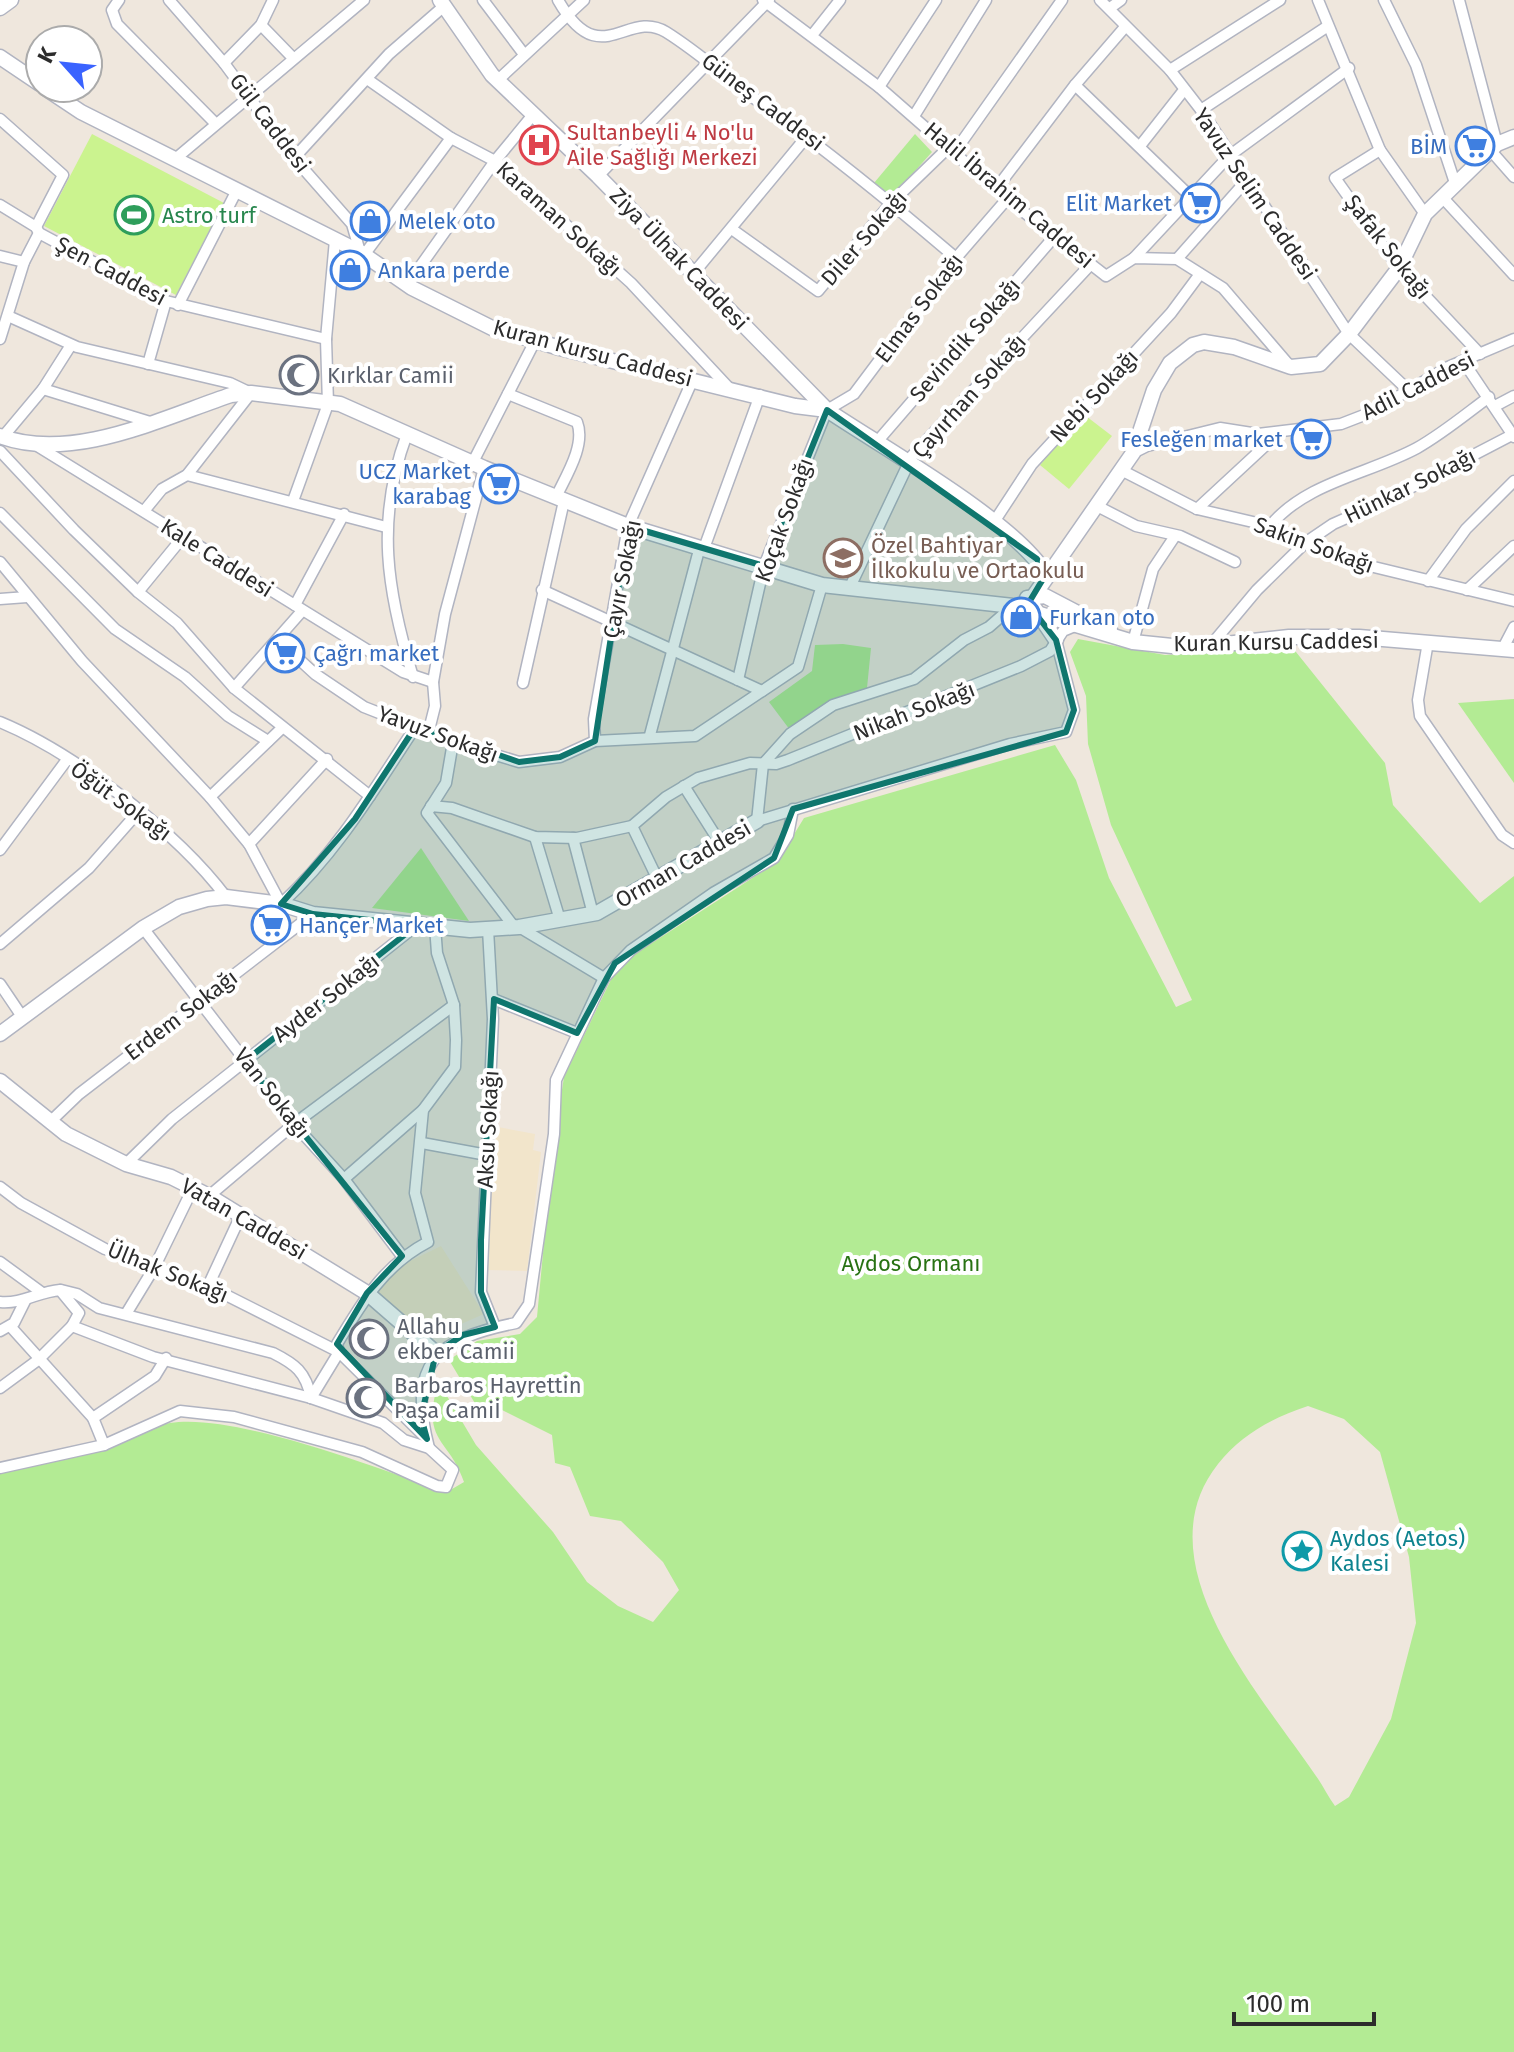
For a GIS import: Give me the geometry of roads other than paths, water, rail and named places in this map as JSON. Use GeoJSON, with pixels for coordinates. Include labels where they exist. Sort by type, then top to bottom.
{"type":"FeatureCollection","features":[{"type":"Feature","properties":{"kind":"street"},"geometry":{"type":"LineString","coordinates":[[0,8],[11,0]]}},
{"type":"Feature","properties":{"kind":"street"},"geometry":{"type":"LineString","coordinates":[[119,0],[112,10],[117,24],[216,124]]}},
{"type":"Feature","properties":{"kind":"street","name":"Gül Caddesi"},"geometry":{"type":"LineString","coordinates":[[169,0],[224,63],[294,158],[352,224],[362,254]]}},
{"type":"Feature","properties":{"kind":"street"},"geometry":{"type":"LineString","coordinates":[[224,63],[261,25],[273,0]]}},
{"type":"Feature","properties":{"kind":"street"},"geometry":{"type":"LineString","coordinates":[[174,160],[364,0]]}},
{"type":"Feature","properties":{"kind":"street"},"geometry":{"type":"LineString","coordinates":[[483,0],[523,53]]}},
{"type":"Feature","properties":{"kind":"street","name":"Güneş Caddesi"},"geometry":{"type":"LineString","coordinates":[[558,0],[569,16],[596,37],[616,36],[642,25],[658,27],[808,135],[956,258]]}},
{"type":"Feature","properties":{"kind":"street"},"geometry":{"type":"LineString","coordinates":[[498,80],[523,53],[584,0]]}},
{"type":"Feature","properties":{"kind":"street"},"geometry":{"type":"LineString","coordinates":[[813,34],[840,0]]}},
{"type":"Feature","properties":{"kind":"street"},"geometry":{"type":"LineString","coordinates":[[879,87],[936,0]]}},
{"type":"Feature","properties":{"kind":"street"},"geometry":{"type":"LineString","coordinates":[[914,116],[986,0]]}},
{"type":"Feature","properties":{"kind":"street","name":"Diler Sokağı"},"geometry":{"type":"LineString","coordinates":[[733,230],[818,291],[891,203],[953,148],[1062,0]]}},
{"type":"Feature","properties":{"kind":"street","name":"Yavuz Selim Caddesi"},"geometry":{"type":"LineString","coordinates":[[1100,0],[1170,70],[1201,110],[1349,334],[1408,390]]}},
{"type":"Feature","properties":{"kind":"street"},"geometry":{"type":"LineString","coordinates":[[1110,8],[1121,0]]}},
{"type":"Feature","properties":{"kind":"street"},"geometry":{"type":"LineString","coordinates":[[1170,70],[1280,0]]}},
{"type":"Feature","properties":{"kind":"street"},"geometry":{"type":"LineString","coordinates":[[1318,0],[1349,68],[1380,150],[1425,214]]}},
{"type":"Feature","properties":{"kind":"street"},"geometry":{"type":"LineString","coordinates":[[1384,0],[1416,65],[1455,183]]}},
{"type":"Feature","properties":{"kind":"street"},"geometry":{"type":"LineString","coordinates":[[1459,0],[1494,148],[1514,177]]}},
{"type":"Feature","properties":{"kind":"street"},"geometry":{"type":"LineString","coordinates":[[598,176],[767,1]]}},
{"type":"Feature","properties":{"kind":"street","name":"Halil İbrahim Caddesi"},"geometry":{"type":"LineString","coordinates":[[767,1],[879,87],[953,148],[1007,199],[1106,276],[1134,258],[1177,259]]}},
{"type":"Feature","properties":{"kind":"street"},"geometry":{"type":"LineString","coordinates":[[294,158],[389,54],[441,4]]}},
{"type":"Feature","properties":{"kind":"street","name":"Ziya Ülhak Caddesi"},"geometry":{"type":"LineString","coordinates":[[441,4],[498,80],[532,116],[598,176],[827,410]]}},
{"type":"Feature","properties":{"kind":"street"},"geometry":{"type":"LineString","coordinates":[[261,25],[293,58]]}},
{"type":"Feature","properties":{"kind":"street"},"geometry":{"type":"LineString","coordinates":[[1201,110],[1328,26]]}},
{"type":"Feature","properties":{"kind":"street"},"geometry":{"type":"LineString","coordinates":[[996,189],[1075,85],[1125,27]]}},
{"type":"Feature","properties":{"kind":"street"},"geometry":{"type":"LineString","coordinates":[[0,57],[24,73]]}},
{"type":"Feature","properties":{"kind":"street"},"geometry":{"type":"LineString","coordinates":[[1134,258],[1229,156],[1349,68]]}},
{"type":"Feature","properties":{"kind":"street","name":"Karaman Sokağı"},"geometry":{"type":"LineString","coordinates":[[367,79],[451,138],[495,161],[631,283],[728,387]]}},
{"type":"Feature","properties":{"kind":"street"},"geometry":{"type":"LineString","coordinates":[[1075,85],[1190,196]]}},
{"type":"Feature","properties":{"kind":"street"},"geometry":{"type":"LineString","coordinates":[[1140,146],[1184,90]]}},
{"type":"Feature","properties":{"kind":"street","name":"Kuran Kursu Caddesi"},"geometry":{"type":"LineString","coordinates":[[69,104],[362,254],[407,285],[492,328],[795,406],[827,410],[994,522],[1037,559],[1046,574]]}},
{"type":"Feature","properties":{"kind":"street"},"geometry":{"type":"LineString","coordinates":[[407,285],[495,161],[532,116]]}},
{"type":"Feature","properties":{"kind":"street"},"geometry":{"type":"LineString","coordinates":[[0,119],[63,175],[24,262],[0,339]]}},
{"type":"Feature","properties":{"kind":"street"},"geometry":{"type":"LineString","coordinates":[[693,274],[733,230],[808,135]]}},
{"type":"Feature","properties":{"kind":"street"},"geometry":{"type":"LineString","coordinates":[[1056,640],[1039,596],[1046,574],[1099,507],[1133,453],[1154,390],[1170,363],[1193,345],[1204,342],[1234,347],[1291,367],[1320,364],[1349,334],[1399,268],[1425,214],[1494,148],[1514,137]]}},
{"type":"Feature","properties":{"kind":"street"},"geometry":{"type":"LineString","coordinates":[[362,254],[451,138]]}},
{"type":"Feature","properties":{"kind":"street","name":"Şafak Sokağı"},"geometry":{"type":"LineString","coordinates":[[1380,150],[1335,178],[1399,268],[1480,354]]}},
{"type":"Feature","properties":{"kind":"street"},"geometry":{"type":"LineString","coordinates":[[1246,181],[1177,259],[1223,288],[1291,367]]}},
{"type":"Feature","properties":{"kind":"street"},"geometry":{"type":"LineString","coordinates":[[178,305],[236,192]]}},
{"type":"Feature","properties":{"kind":"street"},"geometry":{"type":"LineString","coordinates":[[1443,198],[1514,275]]}},
{"type":"Feature","properties":{"kind":"street","name":"Elmas Sokağı"},"geometry":{"type":"LineString","coordinates":[[827,410],[854,394],[956,258],[1007,199]]}},
{"type":"Feature","properties":{"kind":"street","name":"Şen Caddesi"},"geometry":{"type":"LineString","coordinates":[[0,205],[38,230],[166,301],[326,339]]}},
{"type":"Feature","properties":{"kind":"street","name":"Sevindik Sokağı"},"geometry":{"type":"LineString","coordinates":[[876,443],[1054,237]]}},
{"type":"Feature","properties":{"kind":"street"},"geometry":{"type":"LineString","coordinates":[[293,501],[328,404],[326,339],[335,240]]}},
{"type":"Feature","properties":{"kind":"street"},"geometry":{"type":"LineString","coordinates":[[0,256],[24,262]]}},
{"type":"Feature","properties":{"kind":"street","name":"Çayırhan Sokağı"},"geometry":{"type":"LineString","coordinates":[[850,587],[908,464],[1091,264]]}},
{"type":"Feature","properties":{"kind":"street","name":"Nebi Sokağı"},"geometry":{"type":"LineString","coordinates":[[994,522],[1032,464],[1171,313],[1200,274]]}},
{"type":"Feature","properties":{"kind":"street"},"geometry":{"type":"LineString","coordinates":[[148,364],[166,301]]}},
{"type":"Feature","properties":{"kind":"street"},"geometry":{"type":"LineString","coordinates":[[8,316],[71,345],[230,383],[251,393]]}},
{"type":"Feature","properties":{"kind":"street","name":"Adil Caddesi"},"geometry":{"type":"LineString","coordinates":[[1133,453],[1220,428],[1258,434],[1341,424],[1372,412],[1463,361],[1514,339]]}},
{"type":"Feature","properties":{"kind":"street"},"geometry":{"type":"LineString","coordinates":[[429,730],[435,706],[433,682],[445,614],[479,465],[508,394],[535,341]]}},
{"type":"Feature","properties":{"kind":"street"},"geometry":{"type":"LineString","coordinates":[[71,345],[43,389],[1,442],[24,480],[138,592],[177,623],[234,688],[281,729],[327,759],[370,796]]}},
{"type":"Feature","properties":{"kind":"street"},"geometry":{"type":"LineString","coordinates":[[1463,361],[1513,436]]}},
{"type":"Feature","properties":{"kind":"street","name":"Çayır Sokağı"},"geometry":{"type":"LineString","coordinates":[[595,741],[594,719],[613,625],[628,526],[693,379]]}},
{"type":"Feature","properties":{"kind":"street"},"geometry":{"type":"LineString","coordinates":[[43,389],[150,422]]}},
{"type":"Feature","properties":{"kind":"street"},"geometry":{"type":"LineString","coordinates":[[39,447],[95,440],[231,395],[251,393]]}},
{"type":"Feature","properties":{"kind":"street"},"geometry":{"type":"LineString","coordinates":[[144,511],[162,489],[187,475],[251,393]]}},
{"type":"Feature","properties":{"kind":"street","name":"Kuran Kursu Caddesi"},"geometry":{"type":"LineString","coordinates":[[251,393],[340,404],[628,526],[822,585],[1013,606],[1133,642],[1211,645],[1289,637],[1359,637],[1509,649]]}},
{"type":"Feature","properties":{"kind":"street"},"geometry":{"type":"LineString","coordinates":[[508,394],[577,422],[581,432],[560,499],[523,683]]}},
{"type":"Feature","properties":{"kind":"street"},"geometry":{"type":"LineString","coordinates":[[650,735],[670,651],[701,550],[760,395]]}},
{"type":"Feature","properties":{"kind":"street"},"geometry":{"type":"LineString","coordinates":[[1270,526],[1282,511],[1310,494],[1418,448],[1492,402],[1514,396]]}},
{"type":"Feature","properties":{"kind":"street","name":"Koçak Sokağı"},"geometry":{"type":"LineString","coordinates":[[738,680],[764,566],[827,410]]}},
{"type":"Feature","properties":{"kind":"street"},"geometry":{"type":"LineString","coordinates":[[1197,509],[1279,433]]}},
{"type":"Feature","properties":{"kind":"street"},"geometry":{"type":"LineString","coordinates":[[407,434],[396,462],[386,527],[390,588],[413,677]]}},
{"type":"Feature","properties":{"kind":"street","name":"Hünkar Sokağı"},"geometry":{"type":"LineString","coordinates":[[1211,645],[1257,590],[1305,543],[1333,524],[1513,436]]}},
{"type":"Feature","properties":{"kind":"street","name":"Kale Caddesi"},"geometry":{"type":"LineString","coordinates":[[1,442],[39,447],[413,677],[433,682]]}},
{"type":"Feature","properties":{"kind":"street","name":"Sakin Sokağı"},"geometry":{"type":"LineString","coordinates":[[1121,470],[1197,509],[1270,526],[1349,561],[1514,601]]}},
{"type":"Feature","properties":{"kind":"street"},"geometry":{"type":"LineString","coordinates":[[187,475],[386,527]]}},
{"type":"Feature","properties":{"kind":"street"},"geometry":{"type":"LineString","coordinates":[[1428,581],[1466,529],[1514,481]]}},
{"type":"Feature","properties":{"kind":"street"},"geometry":{"type":"LineString","coordinates":[[1099,507],[1136,526],[1175,536],[1235,562]]}},
{"type":"Feature","properties":{"kind":"street"},"geometry":{"type":"LineString","coordinates":[[0,513],[115,629],[185,677],[228,716],[268,741]]}},
{"type":"Feature","properties":{"kind":"street"},"geometry":{"type":"LineString","coordinates":[[234,688],[279,641],[344,514]]}},
{"type":"Feature","properties":{"kind":"street"},"geometry":{"type":"LineString","coordinates":[[1133,642],[1153,569],[1175,536]]}},
{"type":"Feature","properties":{"kind":"street"},"geometry":{"type":"LineString","coordinates":[[138,592],[183,537]]}},
{"type":"Feature","properties":{"kind":"street"},"geometry":{"type":"LineString","coordinates":[[1467,590],[1514,546]]}},
{"type":"Feature","properties":{"kind":"street"},"geometry":{"type":"LineString","coordinates":[[0,562],[27,597],[210,797],[249,844],[281,904],[302,886],[370,796],[416,726]]}},
{"type":"Feature","properties":{"kind":"street","name":"Yavuz Sokağı"},"geometry":{"type":"LineString","coordinates":[[279,641],[315,674],[364,707],[453,742],[519,762],[560,757],[595,741],[650,735],[695,736],[798,667],[822,585]]}},
{"type":"Feature","properties":{"kind":"street"},"geometry":{"type":"LineString","coordinates":[[542,590],[762,691]]}},
{"type":"Feature","properties":{"kind":"street"},"geometry":{"type":"LineString","coordinates":[[757,821],[763,764],[775,748],[821,711],[914,679],[964,640],[989,627],[1013,606],[1039,596]]}},
{"type":"Feature","properties":{"kind":"street","name":"Kuran Kursu Caddesi"},"geometry":{"type":"LineString","coordinates":[[1039,596],[1133,642]]}},
{"type":"Feature","properties":{"kind":"street"},"geometry":{"type":"LineString","coordinates":[[0,599],[27,597]]}},
{"type":"Feature","properties":{"kind":"street","name":"Nikah Sokağı"},"geometry":{"type":"LineString","coordinates":[[632,826],[684,786],[726,768],[788,760],[972,689],[1050,651],[1063,631],[1075,626]]}},
{"type":"Feature","properties":{"kind":"street"},"geometry":{"type":"LineString","coordinates":[[1509,649],[1514,627]]}},
{"type":"Feature","properties":{"kind":"street","name":"Orman Caddesi"},"geometry":{"type":"LineString","coordinates":[[0,1034],[143,928],[179,907],[226,897],[281,904],[313,914],[488,929],[593,914],[658,880],[757,821],[1010,744],[1066,732],[1074,710],[1056,640]]}},
{"type":"Feature","properties":{"kind":"street"},"geometry":{"type":"LineString","coordinates":[[1428,642],[1418,700],[1423,723],[1502,835],[1514,843]]}},
{"type":"Feature","properties":{"kind":"street","name":"Öğüt Sokağı"},"geometry":{"type":"LineString","coordinates":[[0,722],[140,810],[199,861],[226,897]]}},
{"type":"Feature","properties":{"kind":"street"},"geometry":{"type":"LineString","coordinates":[[210,797],[281,729]]}},
{"type":"Feature","properties":{"kind":"street"},"geometry":{"type":"LineString","coordinates":[[429,810],[446,783],[453,742]]}},
{"type":"Feature","properties":{"kind":"street"},"geometry":{"type":"LineString","coordinates":[[249,844],[327,759]]}},
{"type":"Feature","properties":{"kind":"street"},"geometry":{"type":"LineString","coordinates":[[0,850],[66,761]]}},
{"type":"Feature","properties":{"kind":"street"},"geometry":{"type":"LineString","coordinates":[[684,786],[720,843]]}},
{"type":"Feature","properties":{"kind":"street"},"geometry":{"type":"LineString","coordinates":[[429,810],[452,808],[535,837],[573,838],[632,826],[658,880]]}},
{"type":"Feature","properties":{"kind":"street"},"geometry":{"type":"LineString","coordinates":[[72,1326],[153,1357],[311,1398],[383,1423],[404,1440],[428,1444],[421,1417],[426,1379],[436,1353],[463,1335],[516,1323],[529,1304],[554,1134],[556,1080],[604,978],[631,950],[713,893],[774,858],[788,835],[793,809]]}},
{"type":"Feature","properties":{"kind":"street"},"geometry":{"type":"LineString","coordinates":[[0,944],[89,868],[140,810]]}},
{"type":"Feature","properties":{"kind":"street"},"geometry":{"type":"LineString","coordinates":[[429,810],[517,927],[604,978]]}},
{"type":"Feature","properties":{"kind":"street"},"geometry":{"type":"LineString","coordinates":[[535,837],[560,920]]}},
{"type":"Feature","properties":{"kind":"street"},"geometry":{"type":"LineString","coordinates":[[573,838],[593,914]]}},
{"type":"Feature","properties":{"kind":"street","name":"Erdem Sokağı"},"geometry":{"type":"LineString","coordinates":[[52,1120],[79,1094],[313,914]]}},
{"type":"Feature","properties":{"kind":"street","name":"Ayder Sokağı"},"geometry":{"type":"LineString","coordinates":[[126,1164],[172,1119],[417,925]]}},
{"type":"Feature","properties":{"kind":"street"},"geometry":{"type":"LineString","coordinates":[[344,1179],[423,1110],[455,1067],[454,1005],[437,953],[435,926]]}},
{"type":"Feature","properties":{"kind":"street","name":"Van Sokağı"},"geometry":{"type":"LineString","coordinates":[[143,928],[294,1124],[344,1179],[402,1256]]}},
{"type":"Feature","properties":{"kind":"street","name":"Aksu Sokağı"},"geometry":{"type":"LineString","coordinates":[[488,929],[493,999],[481,1292],[495,1327]]}},
{"type":"Feature","properties":{"kind":"street"},"geometry":{"type":"LineString","coordinates":[[0,984],[23,1018]]}},
{"type":"Feature","properties":{"kind":"street"},"geometry":{"type":"LineString","coordinates":[[493,999],[577,1033]]}},
{"type":"Feature","properties":{"kind":"street"},"geometry":{"type":"LineString","coordinates":[[209,1196],[294,1124],[454,1005]]}},
{"type":"Feature","properties":{"kind":"street","name":"Vatan Caddesi"},"geometry":{"type":"LineString","coordinates":[[0,1081],[66,1134],[126,1164],[171,1177],[209,1196],[367,1293],[436,1353]]}},
{"type":"Feature","properties":{"kind":"street"},"geometry":{"type":"LineString","coordinates":[[311,1398],[339,1352],[337,1344],[367,1293],[402,1256],[428,1242],[415,1193],[423,1110]]}},
{"type":"Feature","properties":{"kind":"street"},"geometry":{"type":"LineString","coordinates":[[422,1143],[487,1155]]}},
{"type":"Feature","properties":{"kind":"street","name":"Ülhak Sokağı"},"geometry":{"type":"LineString","coordinates":[[0,1187],[21,1203],[105,1249],[208,1286],[339,1352],[453,1470],[446,1487],[420,1480],[362,1452],[234,1417],[180,1411],[104,1445]]}},
{"type":"Feature","properties":{"kind":"street"},"geometry":{"type":"LineString","coordinates":[[126,1314],[154,1268],[193,1188]]}},
{"type":"Feature","properties":{"kind":"street"},"geometry":{"type":"LineString","coordinates":[[208,1286],[241,1215]]}},
{"type":"Feature","properties":{"kind":"street"},"geometry":{"type":"LineString","coordinates":[[0,1262],[41,1292]]}},
{"type":"Feature","properties":{"kind":"street"},"geometry":{"type":"LineString","coordinates":[[0,1388],[38,1360],[72,1326],[79,1313],[60,1290]]}},
{"type":"Feature","properties":{"kind":"street"},"geometry":{"type":"LineString","coordinates":[[0,1468],[104,1445],[93,1418],[5,1328],[25,1301],[41,1292],[60,1290],[77,1294],[99,1308],[273,1353],[296,1364],[308,1381],[311,1398]]}},
{"type":"Feature","properties":{"kind":"street"},"geometry":{"type":"LineString","coordinates":[[0,1302],[25,1301]]}},
{"type":"Feature","properties":{"kind":"street"},"geometry":{"type":"LineString","coordinates":[[93,1418],[155,1376],[166,1358]]}},
{"type":"Feature","properties":{"kind":"place","name":"Sultanbeyli 4 No'lu Aile Sağlığı Merkezi"},"geometry":{"type":"Point","coordinates":[539,145]}},
{"type":"Feature","properties":{"kind":"place","name":"BİM"},"geometry":{"type":"Point","coordinates":[1475,146]}},
{"type":"Feature","properties":{"kind":"place","name":"Elit Market"},"geometry":{"type":"Point","coordinates":[1200,203]}},
{"type":"Feature","properties":{"kind":"place","name":"Astro turf"},"geometry":{"type":"Point","coordinates":[134,215]}},
{"type":"Feature","properties":{"kind":"place","name":"Melek oto"},"geometry":{"type":"Point","coordinates":[370,221]}},
{"type":"Feature","properties":{"kind":"place","name":"Ankara perde"},"geometry":{"type":"Point","coordinates":[350,270]}},
{"type":"Feature","properties":{"kind":"place","name":"Kırklar Camii"},"geometry":{"type":"Point","coordinates":[299,375]}},
{"type":"Feature","properties":{"kind":"place","name":"Fesleğen market"},"geometry":{"type":"Point","coordinates":[1311,439]}},
{"type":"Feature","properties":{"kind":"place","name":"UCZ Market karabag"},"geometry":{"type":"Point","coordinates":[499,484]}},
{"type":"Feature","properties":{"kind":"place","name":"Özel Bahtiyar İlkokulu ve Ortaokulu"},"geometry":{"type":"Point","coordinates":[843,558]}},
{"type":"Feature","properties":{"kind":"place","name":"Furkan oto"},"geometry":{"type":"Point","coordinates":[1021,617]}},
{"type":"Feature","properties":{"kind":"place","name":"Çağrı market"},"geometry":{"type":"Point","coordinates":[285,653]}},
{"type":"Feature","properties":{"kind":"place","name":"Hançer Market"},"geometry":{"type":"Point","coordinates":[271,925]}},
{"type":"Feature","properties":{"kind":"place","name":"Allahu ekber Camii"},"geometry":{"type":"Point","coordinates":[369,1339]}},
{"type":"Feature","properties":{"kind":"place","name":"Barbaros Hayrettin Paşa Camiİ"},"geometry":{"type":"Point","coordinates":[366,1398]}},
{"type":"Feature","properties":{"kind":"place","name":"Aydos (Aetos) Kalesi"},"geometry":{"type":"Point","coordinates":[1302,1551]}},
{"type":"Feature","properties":{"kind":"park label","name":"Aydos Ormanı"},"geometry":{"type":"Point","coordinates":[911,1263]}}]}
